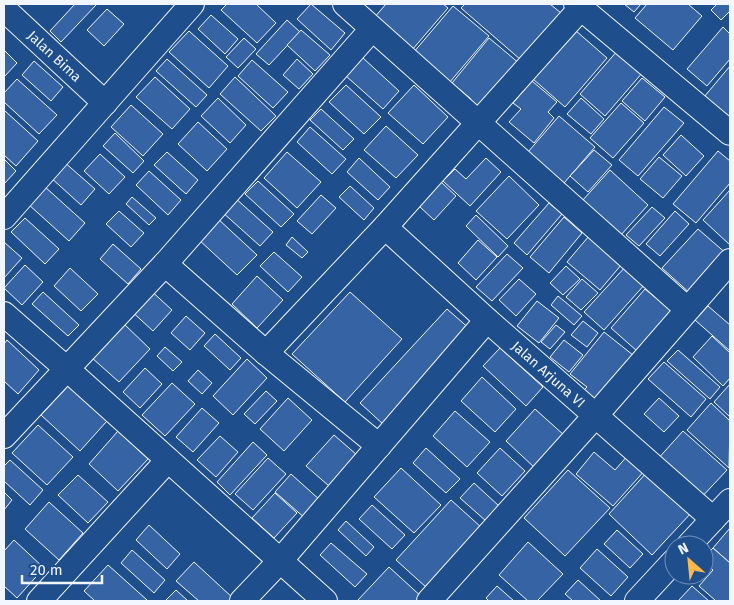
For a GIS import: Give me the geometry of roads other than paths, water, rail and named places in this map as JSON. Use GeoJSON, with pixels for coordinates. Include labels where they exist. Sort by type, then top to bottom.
{"type":"FeatureCollection","features":[{"type":"Feature","properties":{"kind":"street"},"geometry":{"type":"LineString","coordinates":[[4,217],[192,4]]}},
{"type":"Feature","properties":{"kind":"street"},"geometry":{"type":"LineString","coordinates":[[345,4],[479,121],[687,309]]}},
{"type":"Feature","properties":{"kind":"street"},"geometry":{"type":"LineString","coordinates":[[266,353],[385,227],[579,6],[730,133]]}},
{"type":"Feature","properties":{"kind":"street","name":"Jalan Bima"},"geometry":{"type":"LineString","coordinates":[[4,10],[105,104]]}},
{"type":"Feature","properties":{"kind":"street"},"geometry":{"type":"LineString","coordinates":[[4,436],[165,264],[372,29]]}},
{"type":"Feature","properties":{"kind":"street","name":"Jalan Arjuna VI"},"geometry":{"type":"LineString","coordinates":[[385,227],[487,320],[713,519]]}},
{"type":"Feature","properties":{"kind":"street"},"geometry":{"type":"LineString","coordinates":[[429,601],[596,415],[730,261]]}},
{"type":"Feature","properties":{"kind":"street"},"geometry":{"type":"LineString","coordinates":[[165,264],[266,353],[379,446]]}},
{"type":"Feature","properties":{"kind":"street"},"geometry":{"type":"LineString","coordinates":[[4,314],[325,601]]}},
{"type":"Feature","properties":{"kind":"street"},"geometry":{"type":"LineString","coordinates":[[242,601],[280,561],[487,320]]}},
{"type":"Feature","properties":{"kind":"street"},"geometry":{"type":"LineString","coordinates":[[39,601],[168,460]]}},
{"type":"Feature","properties":{"kind":"street"},"geometry":{"type":"LineString","coordinates":[[698,535],[730,500]]}},
{"type":"Feature","properties":{"kind":"street"},"geometry":{"type":"LineString","coordinates":[[638,601],[664,572]]}}]}
